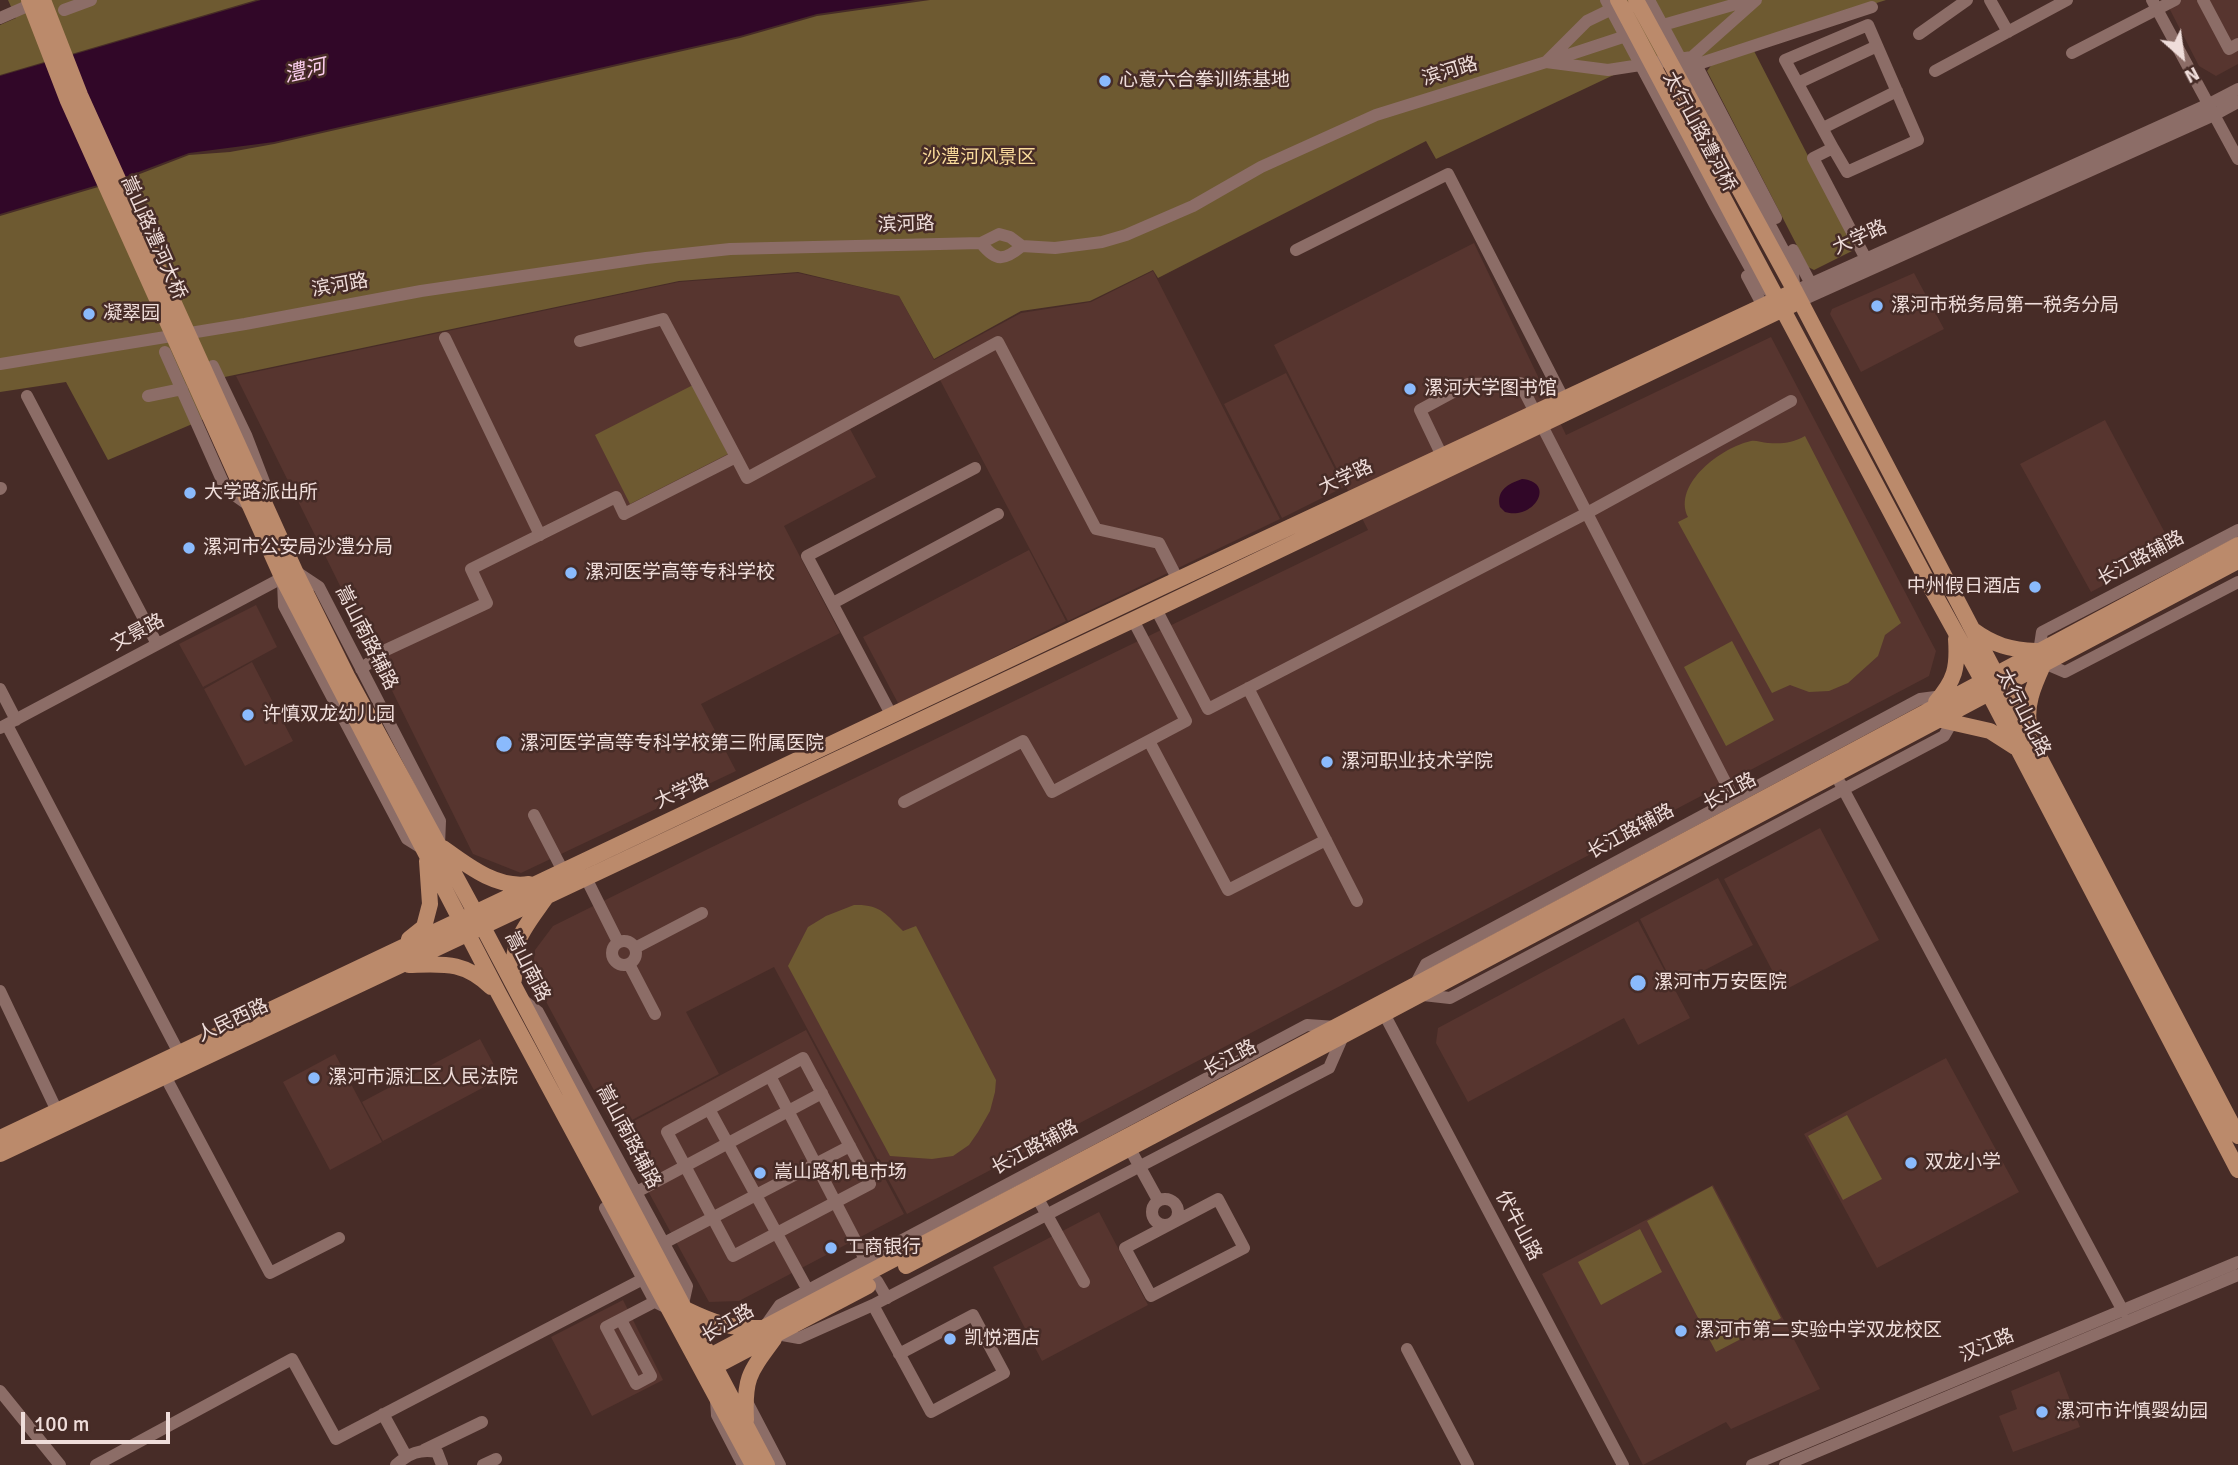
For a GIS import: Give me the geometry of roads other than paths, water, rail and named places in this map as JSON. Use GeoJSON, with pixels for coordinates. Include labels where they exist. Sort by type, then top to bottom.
{"type":"FeatureCollection","features":[{"type":"Feature","properties":{"kind":"main road","name":"嵩山路澧河大桥"},"geometry":{"type":"LineString","coordinates":[[29,0],[68,101],[253,496]]}},
{"type":"Feature","properties":{"kind":"main road","name":"嵩山路澧河大桥"},"geometry":{"type":"LineString","coordinates":[[43,0],[80,95],[253,496]]}},
{"type":"Feature","properties":{"kind":"main road","name":"太行山路澧河桥"},"geometry":{"type":"LineString","coordinates":[[1618,0],[1644,31],[1788,268]]}},
{"type":"Feature","properties":{"kind":"main road","name":"太行山路澧河桥"},"geometry":{"type":"LineString","coordinates":[[1635,0],[1644,31],[1763,280]]}},
{"type":"Feature","properties":{"kind":"main road","name":"太行山北路"},"geometry":{"type":"LineString","coordinates":[[1788,268],[1797,296],[1963,630]]}},
{"type":"Feature","properties":{"kind":"main road","name":"太行山北路"},"geometry":{"type":"LineString","coordinates":[[1763,280],[1781,303],[1992,683],[2238,1170]]}},
{"type":"Feature","properties":{"kind":"main road","name":"大学路"},"geometry":{"type":"LineString","coordinates":[[544,888],[563,871],[701,815],[1133,620],[1797,296]]}},
{"type":"Feature","properties":{"kind":"main road","name":"大学路"},"geometry":{"type":"LineString","coordinates":[[472,923],[544,888],[586,877],[892,716],[1178,580],[1763,306],[1781,303]]}},
{"type":"Feature","properties":{"kind":"main road","name":"嵩山南路"},"geometry":{"type":"LineString","coordinates":[[253,496],[289,574],[509,996],[672,1305],[709,1363],[753,1465]]}},
{"type":"Feature","properties":{"kind":"main road","name":"长江路"},"geometry":{"type":"LineString","coordinates":[[1419,990],[2041,657],[2238,545]]}},
{"type":"Feature","properties":{"kind":"main road","name":"长江路"},"geometry":{"type":"LineString","coordinates":[[2041,657],[2238,561]]}},
{"type":"Feature","properties":{"kind":"main road"},"geometry":{"type":"LineString","coordinates":[[1963,630],[1989,642],[2041,657],[2031,695],[2025,746],[1990,732],[1946,708],[1950,683],[1958,663],[1963,630]]}},
{"type":"Feature","properties":{"kind":"main road","name":"长江路"},"geometry":{"type":"LineString","coordinates":[[770,1331],[811,1296],[1037,1197],[1130,1149],[1381,1009],[1835,774],[1946,708]]}},
{"type":"Feature","properties":{"kind":"main road","name":"太行山北路"},"geometry":{"type":"LineString","coordinates":[[2025,746],[2238,1136]]}},
{"type":"Feature","properties":{"kind":"main road"},"geometry":{"type":"LineString","coordinates":[[397,958],[424,927],[430,904],[433,848],[477,872],[514,886],[544,888],[511,958],[509,996]]}},
{"type":"Feature","properties":{"kind":"main road","name":"人民西路"},"geometry":{"type":"LineString","coordinates":[[0,1154],[60,1117],[179,1053],[472,923]]}},
{"type":"Feature","properties":{"kind":"main road"},"geometry":{"type":"LineString","coordinates":[[397,958],[450,963],[477,974],[509,996]]}},
{"type":"Feature","properties":{"kind":"main road","name":"人民西路"},"geometry":{"type":"LineString","coordinates":[[0,1138],[166,1076],[397,958]]}},
{"type":"Feature","properties":{"kind":"main road","name":"嵩山南路"},"geometry":{"type":"LineString","coordinates":[[509,996],[631,1195],[672,1305]]}},
{"type":"Feature","properties":{"kind":"main road","name":"长江路"},"geometry":{"type":"LineString","coordinates":[[709,1363],[770,1331],[872,1270],[1340,1031]]}},
{"type":"Feature","properties":{"kind":"main road"},"geometry":{"type":"LineString","coordinates":[[672,1305],[715,1324],[770,1331],[750,1372],[745,1398],[747,1426]]}},
{"type":"Feature","properties":{"kind":"main road","name":"嵩山南路"},"geometry":{"type":"LineString","coordinates":[[721,1389],[747,1426],[767,1465]]}},
{"type":"Feature","properties":{"kind":"street"},"geometry":{"type":"LineString","coordinates":[[4,14],[43,0]]}},
{"type":"Feature","properties":{"kind":"street"},"geometry":{"type":"LineString","coordinates":[[64,10],[91,0]]}},
{"type":"Feature","properties":{"kind":"street","name":"太行山路澧河桥"},"geometry":{"type":"LineString","coordinates":[[1606,0],[1644,31]]}},
{"type":"Feature","properties":{"kind":"street"},"geometry":{"type":"LineString","coordinates":[[1546,62],[1587,21],[1635,0]]}},
{"type":"Feature","properties":{"kind":"street","name":"太行山路澧河桥"},"geometry":{"type":"LineString","coordinates":[[1649,0],[1637,65],[1763,280]]}},
{"type":"Feature","properties":{"kind":"street"},"geometry":{"type":"LineString","coordinates":[[1718,0],[1745,1]]}},
{"type":"Feature","properties":{"kind":"street"},"geometry":{"type":"LineString","coordinates":[[1756,0],[1694,61],[1811,284]]}},
{"type":"Feature","properties":{"kind":"street"},"geometry":{"type":"LineString","coordinates":[[1919,34],[1967,0]]}},
{"type":"Feature","properties":{"kind":"street"},"geometry":{"type":"LineString","coordinates":[[1990,0],[2008,32]]}},
{"type":"Feature","properties":{"kind":"street"},"geometry":{"type":"LineString","coordinates":[[1935,71],[2067,0]]}},
{"type":"Feature","properties":{"kind":"street"},"geometry":{"type":"LineString","coordinates":[[2072,53],[2154,5],[2175,0]]}},
{"type":"Feature","properties":{"kind":"street"},"geometry":{"type":"LineString","coordinates":[[2203,0],[2229,48],[2238,44]]}},
{"type":"Feature","properties":{"kind":"street"},"geometry":{"type":"LineString","coordinates":[[1546,62],[1745,1]]}},
{"type":"Feature","properties":{"kind":"street"},"geometry":{"type":"LineString","coordinates":[[2154,5],[2238,159]]}},
{"type":"Feature","properties":{"kind":"street","name":"滨河路"},"geometry":{"type":"LineString","coordinates":[[0,364],[245,324],[421,291],[659,256],[730,249],[981,243],[999,234],[1010,237],[1022,246],[1069,246],[1102,242],[1126,235],[1193,206],[1261,167],[1376,115],[1546,62],[1608,70],[1694,61],[1872,7]]}},
{"type":"Feature","properties":{"kind":"street"},"geometry":{"type":"LineString","coordinates":[[1868,25],[1877,46],[1918,141],[1847,172],[1785,60],[1868,25]]}},
{"type":"Feature","properties":{"kind":"street"},"geometry":{"type":"LineString","coordinates":[[1798,83],[1877,46]]}},
{"type":"Feature","properties":{"kind":"street"},"geometry":{"type":"LineString","coordinates":[[1637,65],[1763,306]]}},
{"type":"Feature","properties":{"kind":"street","name":"大学路"},"geometry":{"type":"LineString","coordinates":[[1797,296],[2212,110],[2238,89]]}},
{"type":"Feature","properties":{"kind":"street"},"geometry":{"type":"LineString","coordinates":[[1823,128],[1897,91]]}},
{"type":"Feature","properties":{"kind":"street","name":"大学路"},"geometry":{"type":"LineString","coordinates":[[1797,296],[1811,284],[1866,259],[2212,110],[2238,102]]}},
{"type":"Feature","properties":{"kind":"street"},"geometry":{"type":"LineString","coordinates":[[1833,148],[1813,158],[1866,259]]}},
{"type":"Feature","properties":{"kind":"street"},"geometry":{"type":"LineString","coordinates":[[1296,250],[1448,174],[1563,398]]}},
{"type":"Feature","properties":{"kind":"street"},"geometry":{"type":"LineString","coordinates":[[981,243],[991,255],[1001,258],[1012,255],[1022,246]]}},
{"type":"Feature","properties":{"kind":"street"},"geometry":{"type":"LineString","coordinates":[[580,341],[663,319],[747,478],[998,342],[1096,529],[1159,542],[1178,580]]}},
{"type":"Feature","properties":{"kind":"street"},"geometry":{"type":"LineString","coordinates":[[445,338],[540,535]]}},
{"type":"Feature","properties":{"kind":"street"},"geometry":{"type":"LineString","coordinates":[[165,352],[226,489],[253,496],[264,482],[246,435],[213,366]]}},
{"type":"Feature","properties":{"kind":"street"},"geometry":{"type":"LineString","coordinates":[[1442,456],[1420,410],[1468,384],[1520,383],[1734,799]]}},
{"type":"Feature","properties":{"kind":"street"},"geometry":{"type":"LineString","coordinates":[[148,396],[182,389]]}},
{"type":"Feature","properties":{"kind":"street"},"geometry":{"type":"LineString","coordinates":[[27,396],[158,644]]}},
{"type":"Feature","properties":{"kind":"street"},"geometry":{"type":"LineString","coordinates":[[904,802],[1023,741],[1052,792],[1587,513],[1791,401]]}},
{"type":"Feature","properties":{"kind":"street"},"geometry":{"type":"LineString","coordinates":[[360,669],[386,650],[486,603],[471,569],[616,497],[624,514],[736,457]]}},
{"type":"Feature","properties":{"kind":"street"},"geometry":{"type":"LineString","coordinates":[[892,716],[807,556],[975,468]]}},
{"type":"Feature","properties":{"kind":"street"},"geometry":{"type":"LineString","coordinates":[[833,603],[998,514]]}},
{"type":"Feature","properties":{"kind":"street","name":"长江路辅路"},"geometry":{"type":"LineString","coordinates":[[2041,657],[2042,632],[2238,530]]}},
{"type":"Feature","properties":{"kind":"street","name":"文景路"},"geometry":{"type":"LineString","coordinates":[[8,724],[289,574]]}},
{"type":"Feature","properties":{"kind":"street","name":"嵩山南路辅路"},"geometry":{"type":"LineString","coordinates":[[289,574],[319,587],[440,821],[433,848]]}},
{"type":"Feature","properties":{"kind":"street"},"geometry":{"type":"LineString","coordinates":[[2041,657],[2065,672],[2238,582]]}},
{"type":"Feature","properties":{"kind":"street"},"geometry":{"type":"LineString","coordinates":[[1156,609],[1208,709]]}},
{"type":"Feature","properties":{"kind":"street"},"geometry":{"type":"LineString","coordinates":[[1133,620],[1186,721]]}},
{"type":"Feature","properties":{"kind":"street"},"geometry":{"type":"LineString","coordinates":[[1248,688],[1357,901]]}},
{"type":"Feature","properties":{"kind":"street"},"geometry":{"type":"LineString","coordinates":[[0,689],[8,724],[179,1053]]}},
{"type":"Feature","properties":{"kind":"street","name":"长江路辅路"},"geometry":{"type":"LineString","coordinates":[[1419,990],[1426,964],[1920,699],[1946,708]]}},
{"type":"Feature","properties":{"kind":"street"},"geometry":{"type":"LineString","coordinates":[[1419,990],[1450,998],[1944,736],[1946,708]]}},
{"type":"Feature","properties":{"kind":"street"},"geometry":{"type":"LineString","coordinates":[[1149,741],[1228,890],[1325,840]]}},
{"type":"Feature","properties":{"kind":"street"},"geometry":{"type":"LineString","coordinates":[[1835,774],[2123,1311]]}},
{"type":"Feature","properties":{"kind":"street"},"geometry":{"type":"LineString","coordinates":[[534,816],[563,871]]}},
{"type":"Feature","properties":{"kind":"street"},"geometry":{"type":"LineString","coordinates":[[586,877],[618,942]]}},
{"type":"Feature","properties":{"kind":"street"},"geometry":{"type":"LineString","coordinates":[[635,948],[702,913]]}},
{"type":"Feature","properties":{"kind":"street"},"geometry":{"type":"LineString","coordinates":[[628,941],[635,948],[635,958],[629,964],[617,963],[612,957],[612,949],[618,942],[628,941]]}},
{"type":"Feature","properties":{"kind":"street"},"geometry":{"type":"LineString","coordinates":[[629,964],[655,1014]]}},
{"type":"Feature","properties":{"kind":"street"},"geometry":{"type":"LineString","coordinates":[[0,991],[60,1117]]}},
{"type":"Feature","properties":{"kind":"street"},"geometry":{"type":"LineString","coordinates":[[509,996],[509,1027],[643,1279],[672,1305]]}},
{"type":"Feature","properties":{"kind":"street","name":"伏牛山路"},"geometry":{"type":"LineString","coordinates":[[1381,1009],[1623,1465]]}},
{"type":"Feature","properties":{"kind":"street"},"geometry":{"type":"LineString","coordinates":[[770,1331],[799,1338],[873,1305],[1329,1068],[1340,1031]]}},
{"type":"Feature","properties":{"kind":"street"},"geometry":{"type":"LineString","coordinates":[[803,1058],[822,1093],[870,1184],[733,1256],[667,1132],[803,1058]]}},
{"type":"Feature","properties":{"kind":"street"},"geometry":{"type":"LineString","coordinates":[[166,1076],[271,1273],[339,1238]]}},
{"type":"Feature","properties":{"kind":"street"},"geometry":{"type":"LineString","coordinates":[[770,1076],[887,1298]]}},
{"type":"Feature","properties":{"kind":"street"},"geometry":{"type":"LineString","coordinates":[[631,1195],[822,1093]]}},
{"type":"Feature","properties":{"kind":"street"},"geometry":{"type":"LineString","coordinates":[[709,1109],[811,1296]]}},
{"type":"Feature","properties":{"kind":"street"},"geometry":{"type":"LineString","coordinates":[[663,1242],[850,1146]]}},
{"type":"Feature","properties":{"kind":"street"},"geometry":{"type":"LineString","coordinates":[[1130,1149],[1158,1200]]}},
{"type":"Feature","properties":{"kind":"street","name":"嵩山南路辅路"},"geometry":{"type":"LineString","coordinates":[[631,1195],[663,1242],[687,1286],[672,1305]]}},
{"type":"Feature","properties":{"kind":"street"},"geometry":{"type":"LineString","coordinates":[[1037,1197],[1084,1282]]}},
{"type":"Feature","properties":{"kind":"street"},"geometry":{"type":"LineString","coordinates":[[1172,1223],[1160,1224],[1153,1219],[1152,1206],[1158,1200],[1167,1198],[1177,1207],[1178,1216],[1172,1223],[1125,1248],[1151,1296],[1244,1248],[1218,1199],[1172,1223]]}},
{"type":"Feature","properties":{"kind":"street","name":"汉江路"},"geometry":{"type":"LineString","coordinates":[[1752,1465],[2238,1262]]}},
{"type":"Feature","properties":{"kind":"street","name":"汉江路"},"geometry":{"type":"LineString","coordinates":[[1784,1465],[2238,1275]]}},
{"type":"Feature","properties":{"kind":"street"},"geometry":{"type":"LineString","coordinates":[[96,1465],[292,1359],[335,1439],[643,1279]]}},
{"type":"Feature","properties":{"kind":"street"},"geometry":{"type":"LineString","coordinates":[[621,1320],[651,1376],[636,1384],[607,1328],[621,1320],[672,1305]]}},
{"type":"Feature","properties":{"kind":"street"},"geometry":{"type":"LineString","coordinates":[[873,1305],[899,1354],[931,1412],[1004,1373],[973,1315],[899,1354]]}},
{"type":"Feature","properties":{"kind":"street"},"geometry":{"type":"LineString","coordinates":[[1407,1349],[1468,1465]]}},
{"type":"Feature","properties":{"kind":"street"},"geometry":{"type":"LineString","coordinates":[[743,1465],[716,1415],[721,1389],[745,1398],[780,1465]]}},
{"type":"Feature","properties":{"kind":"street"},"geometry":{"type":"LineString","coordinates":[[0,1391],[60,1465]]}},
{"type":"Feature","properties":{"kind":"street"},"geometry":{"type":"LineString","coordinates":[[383,1414],[401,1461],[482,1422]]}},
{"type":"Feature","properties":{"kind":"street"},"geometry":{"type":"LineString","coordinates":[[424,1450],[436,1452],[442,1465]]}},
{"type":"Feature","properties":{"kind":"street"},"geometry":{"type":"LineString","coordinates":[[484,1465],[496,1459]]}},
{"type":"Feature","properties":{"kind":"water","name":"澧河"},"geometry":{"type":"Polygon","coordinates":[[[261,0],[915,0],[817,14],[740,36],[274,142],[189,153],[128,176],[0,214],[0,76],[261,0]]]}},
{"type":"Feature","properties":{"kind":"water"},"geometry":{"type":"Polygon","coordinates":[[[1522,479],[1533,482],[1538,487],[1538,500],[1525,511],[1505,512],[1499,501],[1502,492],[1522,479]]]}},
{"type":"Feature","properties":{"kind":"place","name":"心意六合拳训练基地"},"geometry":{"type":"Point","coordinates":[1105,81]}},
{"type":"Feature","properties":{"kind":"place","name":"漯河市税务局第一税务分局"},"geometry":{"type":"Point","coordinates":[1877,306]}},
{"type":"Feature","properties":{"kind":"place","name":"凝翠园"},"geometry":{"type":"Point","coordinates":[89,314]}},
{"type":"Feature","properties":{"kind":"place","name":"漯河大学图书馆"},"geometry":{"type":"Point","coordinates":[1410,389]}},
{"type":"Feature","properties":{"kind":"place","name":"大学路派出所"},"geometry":{"type":"Point","coordinates":[190,493]}},
{"type":"Feature","properties":{"kind":"place","name":"漯河市公安局沙澧分局"},"geometry":{"type":"Point","coordinates":[189,548]}},
{"type":"Feature","properties":{"kind":"place","name":"漯河医学高等专科学校"},"geometry":{"type":"Point","coordinates":[571,573]}},
{"type":"Feature","properties":{"kind":"place","name":"中州假日酒店"},"geometry":{"type":"Point","coordinates":[2035,587]}},
{"type":"Feature","properties":{"kind":"place","name":"许慎双龙幼儿园"},"geometry":{"type":"Point","coordinates":[248,715]}},
{"type":"Feature","properties":{"kind":"place","name":"漯河医学高等专科学校第三附属医院"},"geometry":{"type":"Point","coordinates":[504,744]}},
{"type":"Feature","properties":{"kind":"place","name":"漯河职业技术学院"},"geometry":{"type":"Point","coordinates":[1327,762]}},
{"type":"Feature","properties":{"kind":"place","name":"漯河市万安医院"},"geometry":{"type":"Point","coordinates":[1638,983]}},
{"type":"Feature","properties":{"kind":"place","name":"漯河市源汇区人民法院"},"geometry":{"type":"Point","coordinates":[314,1078]}},
{"type":"Feature","properties":{"kind":"place","name":"双龙小学"},"geometry":{"type":"Point","coordinates":[1911,1163]}},
{"type":"Feature","properties":{"kind":"place","name":"嵩山路机电市场"},"geometry":{"type":"Point","coordinates":[760,1173]}},
{"type":"Feature","properties":{"kind":"place","name":"工商银行"},"geometry":{"type":"Point","coordinates":[831,1248]}},
{"type":"Feature","properties":{"kind":"place","name":"漯河市第二实验中学双龙校区"},"geometry":{"type":"Point","coordinates":[1681,1331]}},
{"type":"Feature","properties":{"kind":"place","name":"凯悦酒店"},"geometry":{"type":"Point","coordinates":[950,1339]}},
{"type":"Feature","properties":{"kind":"place","name":"漯河市许慎婴幼园"},"geometry":{"type":"Point","coordinates":[2042,1412]}},
{"type":"Feature","properties":{"kind":"park label","name":"沙澧河风景区"},"geometry":{"type":"Point","coordinates":[979,158]}}]}
